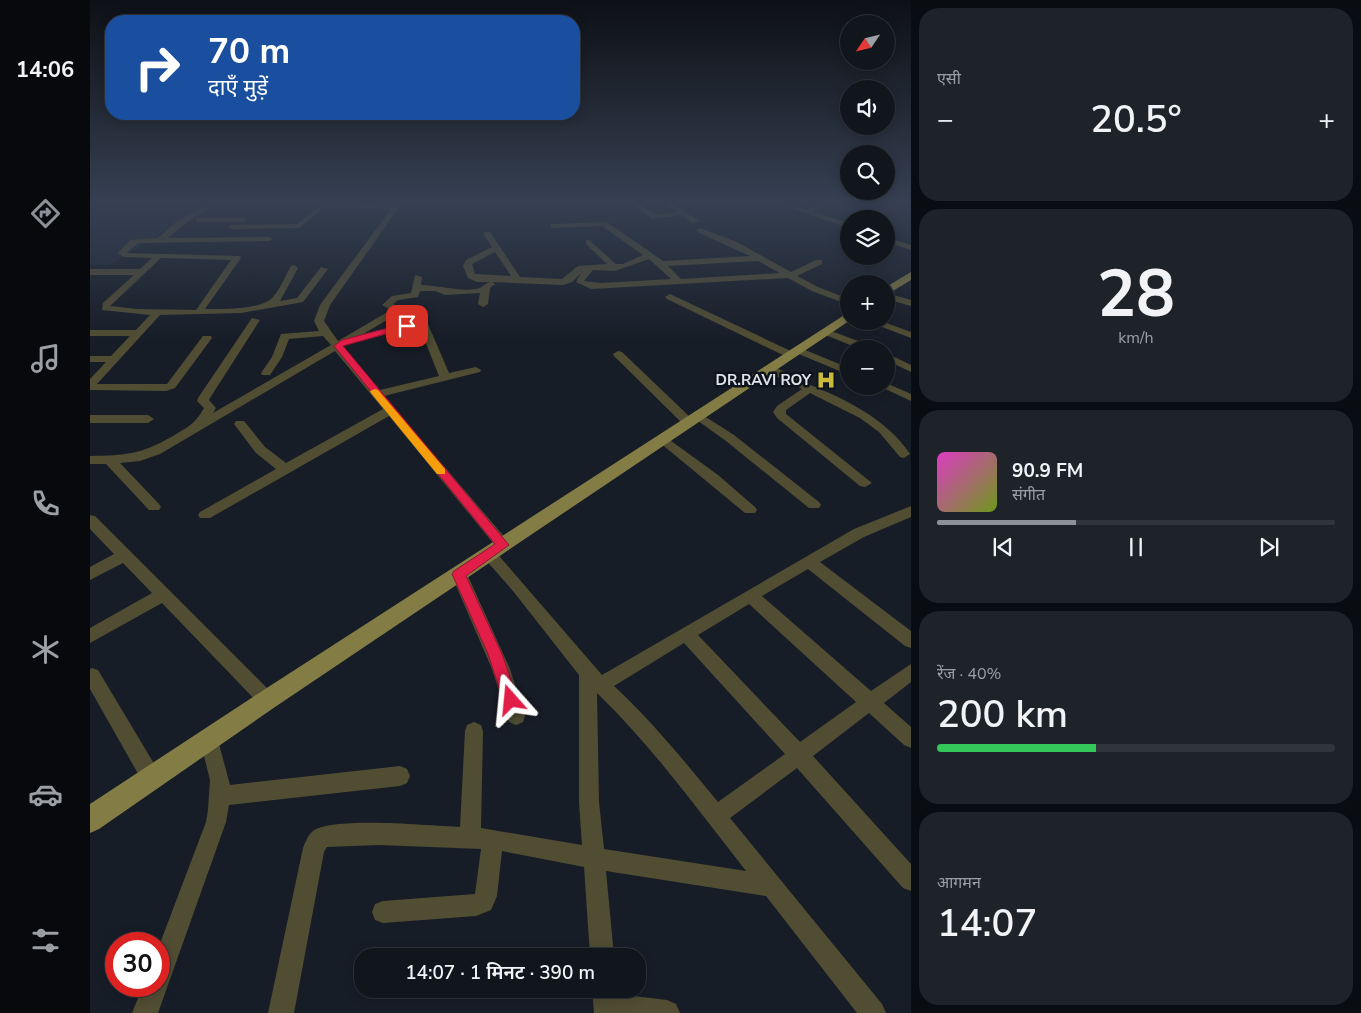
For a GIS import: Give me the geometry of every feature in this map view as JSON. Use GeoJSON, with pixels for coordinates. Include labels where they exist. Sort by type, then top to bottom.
{"type":"FeatureCollection","features":[{"type":"Feature","properties":{"kind":"main road"},"geometry":{"type":"LineString","coordinates":[[895,286],[911,275]]}},
{"type":"Feature","properties":{"kind":"main road"},"geometry":{"type":"LineString","coordinates":[[90,820],[267,700],[840,322]]}},
{"type":"Feature","properties":{"kind":"street"},"geometry":{"type":"LineString","coordinates":[[129,247],[122,254],[235,256],[238,259],[198,313]]}},
{"type":"Feature","properties":{"kind":"street"},"geometry":{"type":"LineString","coordinates":[[210,256],[217,247]]}},
{"type":"Feature","properties":{"kind":"street"},"geometry":{"type":"LineString","coordinates":[[366,247],[325,305],[319,321],[326,334],[342,344],[377,394],[496,550],[519,587],[594,678],[626,709],[716,816],[873,1013]]}},
{"type":"Feature","properties":{"kind":"street"},"geometry":{"type":"LineString","coordinates":[[593,247],[615,268]]}},
{"type":"Feature","properties":{"kind":"street"},"geometry":{"type":"LineString","coordinates":[[636,247],[661,264],[679,282]]}},
{"type":"Feature","properties":{"kind":"street"},"geometry":{"type":"LineString","coordinates":[[738,247],[762,258],[815,289],[840,299]]}},
{"type":"Feature","properties":{"kind":"street"},"geometry":{"type":"LineString","coordinates":[[517,279],[497,248],[474,259],[467,266],[473,278],[563,282],[569,280],[578,269],[615,268],[649,256]]}},
{"type":"Feature","properties":{"kind":"street"},"geometry":{"type":"LineString","coordinates":[[159,256],[105,308],[198,313],[224,312],[300,300],[324,269]]}},
{"type":"Feature","properties":{"kind":"street"},"geometry":{"type":"LineString","coordinates":[[661,264],[762,258]]}},
{"type":"Feature","properties":{"kind":"street"},"geometry":{"type":"LineString","coordinates":[[590,268],[580,279],[580,282],[591,286],[792,275],[820,262]]}},
{"type":"Feature","properties":{"kind":"street"},"geometry":{"type":"LineString","coordinates":[[270,305],[274,302],[294,268]]}},
{"type":"Feature","properties":{"kind":"street"},"geometry":{"type":"LineString","coordinates":[[90,272],[142,272]]}},
{"type":"Feature","properties":{"kind":"street"},"geometry":{"type":"LineString","coordinates":[[484,304],[485,290],[492,283],[491,279]]}},
{"type":"Feature","properties":{"kind":"street"},"geometry":{"type":"LineString","coordinates":[[90,460],[144,456],[342,344],[396,311],[396,308],[387,306],[391,300],[415,295],[417,282],[445,292],[485,290]]}},
{"type":"Feature","properties":{"kind":"street"},"geometry":{"type":"LineString","coordinates":[[670,297],[794,352],[840,369]]}},
{"type":"Feature","properties":{"kind":"street"},"geometry":{"type":"LineString","coordinates":[[895,299],[911,303]]}},
{"type":"Feature","properties":{"kind":"street"},"geometry":{"type":"LineString","coordinates":[[418,310],[444,378]]}},
{"type":"Feature","properties":{"kind":"street"},"geometry":{"type":"LineString","coordinates":[[90,386],[136,333],[159,311]]}},
{"type":"Feature","properties":{"kind":"street"},"geometry":{"type":"LineString","coordinates":[[202,423],[210,412],[210,408],[203,401],[204,398],[255,320]]}},
{"type":"Feature","properties":{"kind":"street"},"geometry":{"type":"LineString","coordinates":[[342,344],[423,322]]}},
{"type":"Feature","properties":{"kind":"street"},"geometry":{"type":"LineString","coordinates":[[898,331],[903,325],[911,324]]}},
{"type":"Feature","properties":{"kind":"street"},"geometry":{"type":"LineString","coordinates":[[895,330],[911,335]]}},
{"type":"Feature","properties":{"kind":"street"},"geometry":{"type":"LineString","coordinates":[[826,332],[847,340]]}},
{"type":"Feature","properties":{"kind":"street"},"geometry":{"type":"LineString","coordinates":[[90,333],[136,333]]}},
{"type":"Feature","properties":{"kind":"street"},"geometry":{"type":"LineString","coordinates":[[266,373],[277,357],[285,336],[326,334]]}},
{"type":"Feature","properties":{"kind":"street"},"geometry":{"type":"LineString","coordinates":[[90,386],[166,388],[171,386],[207,338]]}},
{"type":"Feature","properties":{"kind":"street"},"geometry":{"type":"LineString","coordinates":[[618,354],[693,419],[730,438],[814,505]]}},
{"type":"Feature","properties":{"kind":"street"},"geometry":{"type":"LineString","coordinates":[[90,359],[114,359]]}},
{"type":"Feature","properties":{"kind":"street"},"geometry":{"type":"LineString","coordinates":[[895,361],[911,369]]}},
{"type":"Feature","properties":{"kind":"street"},"geometry":{"type":"LineString","coordinates":[[770,369],[812,388],[864,416],[882,429],[904,454]]}},
{"type":"Feature","properties":{"kind":"street"},"geometry":{"type":"LineString","coordinates":[[377,394],[476,370]]}},
{"type":"Feature","properties":{"kind":"street"},"geometry":{"type":"LineString","coordinates":[[812,388],[781,408],[779,412],[781,416],[865,483]]}},
{"type":"Feature","properties":{"kind":"street"},"geometry":{"type":"LineString","coordinates":[[895,391],[911,398]]}},
{"type":"Feature","properties":{"kind":"street"},"geometry":{"type":"LineString","coordinates":[[205,515],[390,410]]}},
{"type":"Feature","properties":{"kind":"street"},"geometry":{"type":"LineString","coordinates":[[90,419],[148,419]]}},
{"type":"Feature","properties":{"kind":"street"},"geometry":{"type":"LineString","coordinates":[[240,424],[269,459],[287,469]]}},
{"type":"Feature","properties":{"kind":"street"},"geometry":{"type":"LineString","coordinates":[[663,439],[750,510]]}},
{"type":"Feature","properties":{"kind":"street"},"geometry":{"type":"LineString","coordinates":[[110,460],[154,507]]}},
{"type":"Feature","properties":{"kind":"street"},"geometry":{"type":"LineString","coordinates":[[594,678],[687,635],[809,560],[859,534],[911,511]]}},
{"type":"Feature","properties":{"kind":"street"},"geometry":{"type":"LineString","coordinates":[[90,520],[267,700]]}},
{"type":"Feature","properties":{"kind":"street"},"geometry":{"type":"LineString","coordinates":[[90,574],[124,555]]}},
{"type":"Feature","properties":{"kind":"street"},"geometry":{"type":"LineString","coordinates":[[809,560],[911,641]]}},
{"type":"Feature","properties":{"kind":"street"},"geometry":{"type":"LineString","coordinates":[[458,574],[501,669],[516,716]]}},
{"type":"Feature","properties":{"kind":"street"},"geometry":{"type":"LineString","coordinates":[[90,636],[164,594]]}},
{"type":"Feature","properties":{"kind":"street"},"geometry":{"type":"LineString","coordinates":[[751,596],[871,701],[911,739]]}},
{"type":"Feature","properties":{"kind":"street"},"geometry":{"type":"LineString","coordinates":[[687,635],[799,755],[911,880]]}},
{"type":"Feature","properties":{"kind":"street"},"geometry":{"type":"LineString","coordinates":[[716,816],[911,672]]}},
{"type":"Feature","properties":{"kind":"street"},"geometry":{"type":"LineString","coordinates":[[92,676],[152,779]]}},
{"type":"Feature","properties":{"kind":"street"},"geometry":{"type":"LineString","coordinates":[[594,678],[588,802],[601,948]]}},
{"type":"Feature","properties":{"kind":"street"},"geometry":{"type":"LineString","coordinates":[[470,838],[474,731]]}},
{"type":"Feature","properties":{"kind":"street"},"geometry":{"type":"LineString","coordinates":[[170,947],[216,822],[222,796],[219,773],[210,740]]}},
{"type":"Feature","properties":{"kind":"street"},"geometry":{"type":"LineString","coordinates":[[222,796],[400,776]]}},
{"type":"Feature","properties":{"kind":"street"},"geometry":{"type":"LineString","coordinates":[[281,1013],[314,848],[320,839],[330,835],[379,834],[493,839],[593,858],[770,886]]}},
{"type":"Feature","properties":{"kind":"street"},"geometry":{"type":"LineString","coordinates":[[383,912],[476,906],[486,896],[493,839]]}},
{"type":"Feature","properties":{"kind":"street"},"geometry":{"type":"LineString","coordinates":[[145,1013],[151,997]]}},
{"type":"Feature","properties":{"kind":"street"},"geometry":{"type":"LineString","coordinates":[[605,1002],[667,1013]]}},
{"type":"Feature","properties":{"kind":"shaded area"},"geometry":{"type":"Polygon","coordinates":[[[90,247],[138,247],[108,266],[90,264],[90,247]]]}},
{"type":"Feature","properties":{"kind":"slow traffic"},"geometry":{"type":"LineString","coordinates":[[375,391],[441,471]]}},
{"type":"Feature","properties":{"kind":"place","name":"DR.RAVI ROY"},"geometry":{"type":"Point","coordinates":[826,380]}},
{"type":"Feature","properties":{"kind":"route"},"geometry":{"type":"LineString","coordinates":[[407,326],[345,342],[338,346],[503,545],[458,574],[495,654],[511,700]]}}]}
